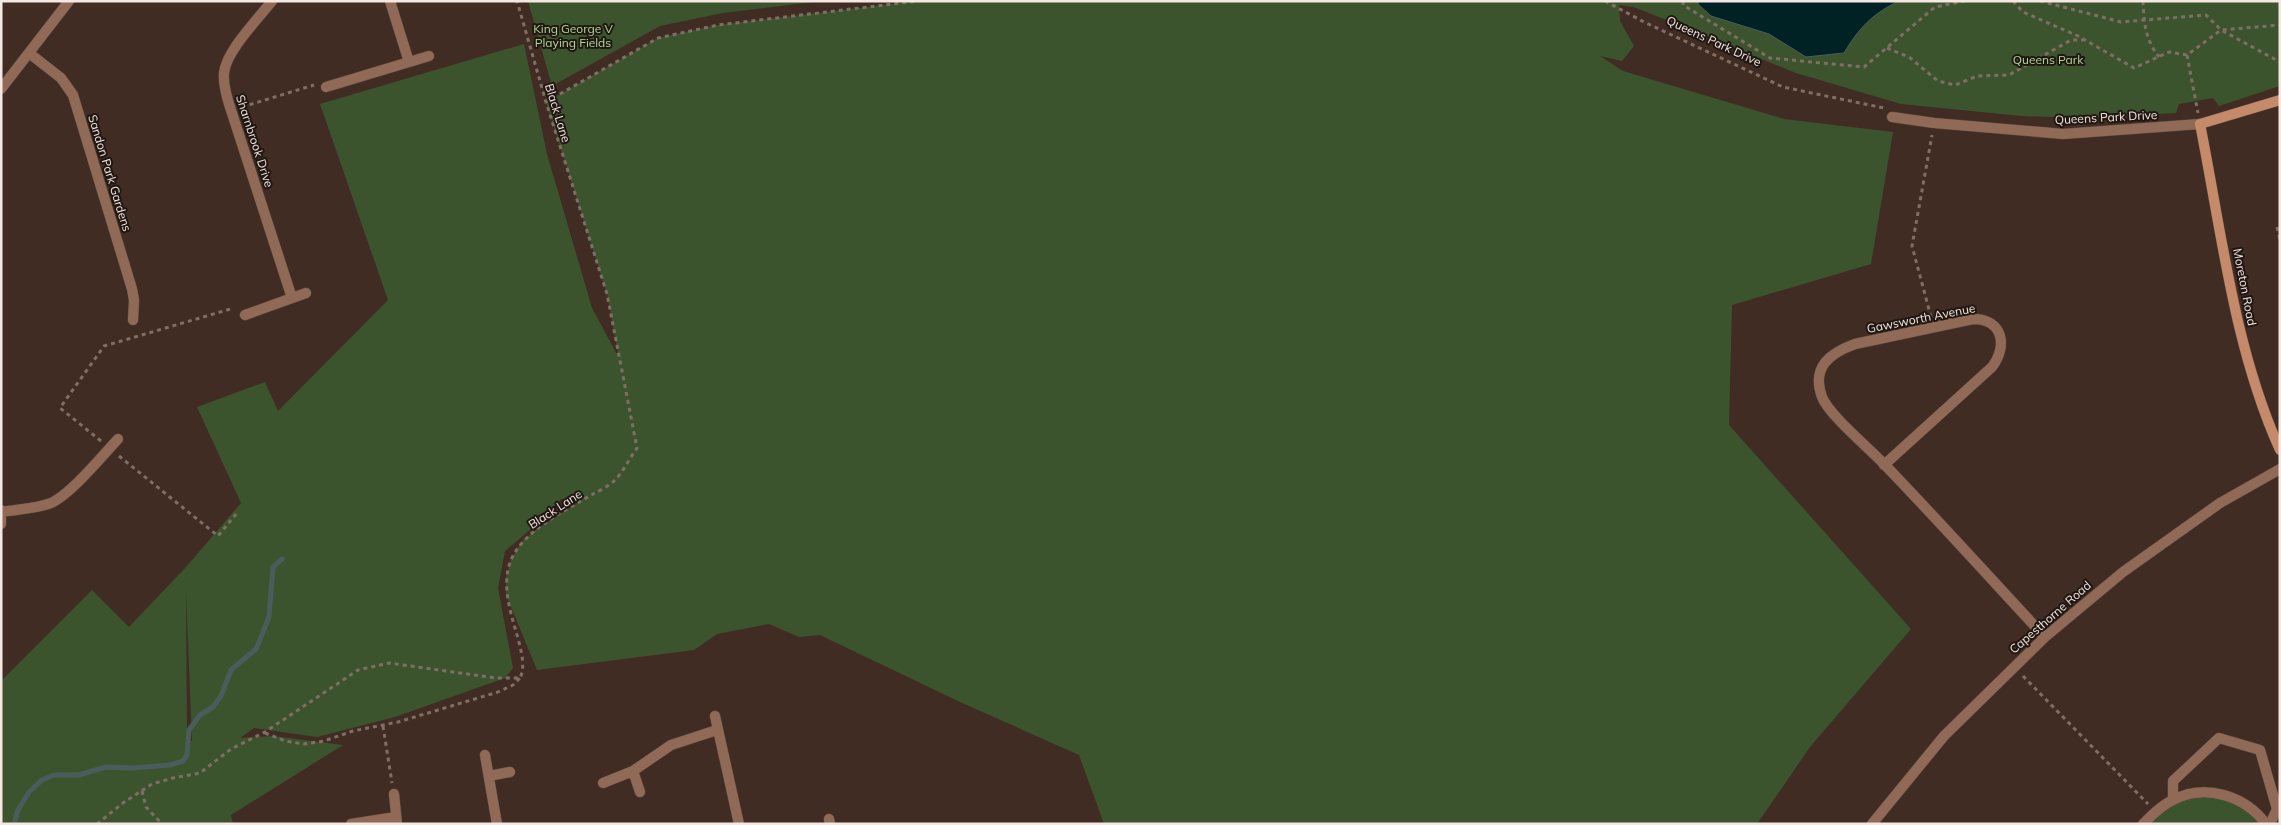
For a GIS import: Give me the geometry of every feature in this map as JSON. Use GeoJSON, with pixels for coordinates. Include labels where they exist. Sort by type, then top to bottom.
{"type":"FeatureCollection","features":[{"type":"Feature","properties":{"kind":"street"},"geometry":{"type":"LineString","coordinates":[[1,89],[69,1]]}},
{"type":"Feature","properties":{"kind":"street","name":"Sharnbrook Drive"},"geometry":{"type":"LineString","coordinates":[[272,1],[232,53],[226,66],[225,88],[292,298]]}},
{"type":"Feature","properties":{"kind":"street"},"geometry":{"type":"LineString","coordinates":[[390,1],[409,62]]}},
{"type":"Feature","properties":{"kind":"street","name":"Sandon Park Gardens"},"geometry":{"type":"LineString","coordinates":[[29,53],[61,78],[73,95],[132,289],[134,320]]}},
{"type":"Feature","properties":{"kind":"street"},"geometry":{"type":"LineString","coordinates":[[326,87],[429,56]]}},
{"type":"Feature","properties":{"kind":"street","name":"Queens Park Drive"},"geometry":{"type":"LineString","coordinates":[[1896,117],[1934,123],[2063,134],[2200,124],[2280,100]]}},
{"type":"Feature","properties":{"kind":"street","name":"Moreton Road"},"geometry":{"type":"LineString","coordinates":[[2200,124],[2242,339],[2260,402],[2280,450]]}},
{"type":"Feature","properties":{"kind":"street"},"geometry":{"type":"LineString","coordinates":[[245,315],[306,293]]}},
{"type":"Feature","properties":{"kind":"street","name":"Gawsworth Avenue"},"geometry":{"type":"LineString","coordinates":[[1884,464],[1992,367],[2000,356],[2001,341],[1994,326],[1988,321],[1973,319],[1849,346],[1833,353],[1821,368],[1820,387],[1828,407],[1884,464],[2045,637]]}},
{"type":"Feature","properties":{"kind":"street"},"geometry":{"type":"LineString","coordinates":[[1,524],[1,511],[41,506],[53,502],[118,439]]}},
{"type":"Feature","properties":{"kind":"street","name":"Capesthorne Road"},"geometry":{"type":"LineString","coordinates":[[1872,824],[1944,736],[2013,666],[2045,637],[2123,572],[2220,503],[2280,469]]}},
{"type":"Feature","properties":{"kind":"street"},"geometry":{"type":"LineString","coordinates":[[715,716],[739,824]]}},
{"type":"Feature","properties":{"kind":"street"},"geometry":{"type":"LineString","coordinates":[[603,782],[633,771],[671,745],[718,730]]}},
{"type":"Feature","properties":{"kind":"street"},"geometry":{"type":"LineString","coordinates":[[2143,824],[2155,812],[2173,800],[2196,793],[2228,795],[2253,809],[2268,824],[2276,809],[2260,750],[2219,738],[2174,781],[2173,800]]}},
{"type":"Feature","properties":{"kind":"street"},"geometry":{"type":"LineString","coordinates":[[485,755],[497,824]]}},
{"type":"Feature","properties":{"kind":"street"},"geometry":{"type":"LineString","coordinates":[[633,771],[640,792]]}},
{"type":"Feature","properties":{"kind":"street"},"geometry":{"type":"LineString","coordinates":[[489,776],[510,772]]}},
{"type":"Feature","properties":{"kind":"street"},"geometry":{"type":"LineString","coordinates":[[351,824],[396,820],[394,794]]}},
{"type":"Feature","properties":{"kind":"path","name":"Black Lane"},"geometry":{"type":"LineString","coordinates":[[517,1],[546,102],[607,294],[637,448],[613,482],[534,531],[521,542],[511,560],[506,578],[506,595],[523,665],[520,678]]}},
{"type":"Feature","properties":{"kind":"path"},"geometry":{"type":"LineString","coordinates":[[546,102],[658,38],[718,25],[918,1]]}},
{"type":"Feature","properties":{"kind":"path","name":"Queens Park Drive"},"geometry":{"type":"LineString","coordinates":[[1605,1],[1644,22],[1783,87],[1893,110],[1896,117]]}},
{"type":"Feature","properties":{"kind":"path"},"geometry":{"type":"LineString","coordinates":[[1683,1],[1684,5],[1770,58],[1864,67],[1935,7],[1965,1]]}},
{"type":"Feature","properties":{"kind":"path"},"geometry":{"type":"LineString","coordinates":[[2013,1],[2022,12],[2085,40],[2134,68],[2169,52],[2187,55],[2221,30],[2280,25]]}},
{"type":"Feature","properties":{"kind":"path"},"geometry":{"type":"LineString","coordinates":[[2040,1],[2121,22],[2206,15],[2221,30],[2280,62]]}},
{"type":"Feature","properties":{"kind":"path"},"geometry":{"type":"LineString","coordinates":[[2143,1],[2145,33],[2150,46],[2159,57]]}},
{"type":"Feature","properties":{"kind":"path"},"geometry":{"type":"LineString","coordinates":[[1887,48],[1909,57],[1938,81],[1955,85],[1977,76],[2009,75],[2071,40],[2085,40]]}},
{"type":"Feature","properties":{"kind":"path"},"geometry":{"type":"LineString","coordinates":[[2187,55],[2200,124]]}},
{"type":"Feature","properties":{"kind":"path"},"geometry":{"type":"LineString","coordinates":[[232,111],[314,84],[326,87]]}},
{"type":"Feature","properties":{"kind":"path"},"geometry":{"type":"LineString","coordinates":[[1933,327],[1912,246],[1934,123]]}},
{"type":"Feature","properties":{"kind":"path"},"geometry":{"type":"LineString","coordinates":[[2277,227],[2280,240]]}},
{"type":"Feature","properties":{"kind":"path"},"geometry":{"type":"LineString","coordinates":[[236,514],[218,536],[60,408],[104,346],[234,308],[245,315]]}},
{"type":"Feature","properties":{"kind":"path"},"geometry":{"type":"LineString","coordinates":[[97,824],[152,784],[200,773],[231,749],[265,732],[346,677],[373,665],[389,663],[496,678],[520,678]]}},
{"type":"Feature","properties":{"kind":"path"},"geometry":{"type":"LineString","coordinates":[[2013,666],[2155,812]]}},
{"type":"Feature","properties":{"kind":"path"},"geometry":{"type":"LineString","coordinates":[[265,732],[285,741],[304,744],[324,741],[353,731],[383,726],[498,692],[520,678]]}},
{"type":"Feature","properties":{"kind":"path"},"geometry":{"type":"LineString","coordinates":[[383,726],[394,794]]}},
{"type":"Feature","properties":{"kind":"path"},"geometry":{"type":"LineString","coordinates":[[142,791],[146,807],[162,824]]}},
{"type":"Feature","properties":{"kind":"green space","name":"King George V Playing Fields"},"geometry":{"type":"Polygon","coordinates":[[[528,1],[821,1],[723,13],[660,26],[552,86],[528,1]]]}},
{"type":"Feature","properties":{"kind":"green space","name":"Queens Park"},"geometry":{"type":"Polygon","coordinates":[[[918,1],[2280,1],[2280,86],[2219,106],[2213,98],[2179,104],[2176,113],[2080,118],[2021,116],[1901,104],[1796,73],[1716,41],[1686,25],[1684,27],[1634,7],[1619,5],[1620,21],[1634,46],[1622,61],[1600,56],[1623,71],[1784,119],[1893,132],[1871,264],[1732,305],[1729,425],[1911,629],[1810,747],[1757,824],[1104,824],[1079,755],[960,702],[820,635],[799,637],[769,624],[717,634],[694,650],[537,670],[506,595],[506,578],[511,560],[521,542],[534,531],[579,502],[561,499],[546,516],[505,551],[498,588],[513,668],[505,678],[395,717],[317,737],[254,728],[240,738],[273,736],[343,745],[231,815],[233,824],[1,824],[1,681],[92,590],[129,627],[186,567],[241,503],[197,407],[265,382],[278,411],[388,300],[320,104],[524,44],[547,154],[592,308],[619,358],[607,294],[546,102],[658,38],[718,25],[918,1]],[[186,591],[187,741],[192,741],[186,591]]]}},
{"type":"Feature","properties":{"kind":"green space"},"geometry":{"type":"Polygon","coordinates":[[[2217,793],[2266,824],[2143,824],[2173,800],[2217,793]]]}},
{"type":"Feature","properties":{"kind":"water"},"geometry":{"type":"Polygon","coordinates":[[[1698,1],[1899,1],[1881,11],[1867,22],[1844,53],[1806,57],[1769,34],[1711,16],[1698,4],[1698,1]]]}},
{"type":"Feature","properties":{"kind":"waterway"},"geometry":{"type":"LineString","coordinates":[[14,824],[18,810],[29,792],[42,780],[54,775],[79,775],[106,767],[131,768],[170,765],[183,761],[187,755],[189,730],[200,715],[213,707],[221,696],[231,670],[256,649],[269,617],[273,567],[282,559]]}}]}
